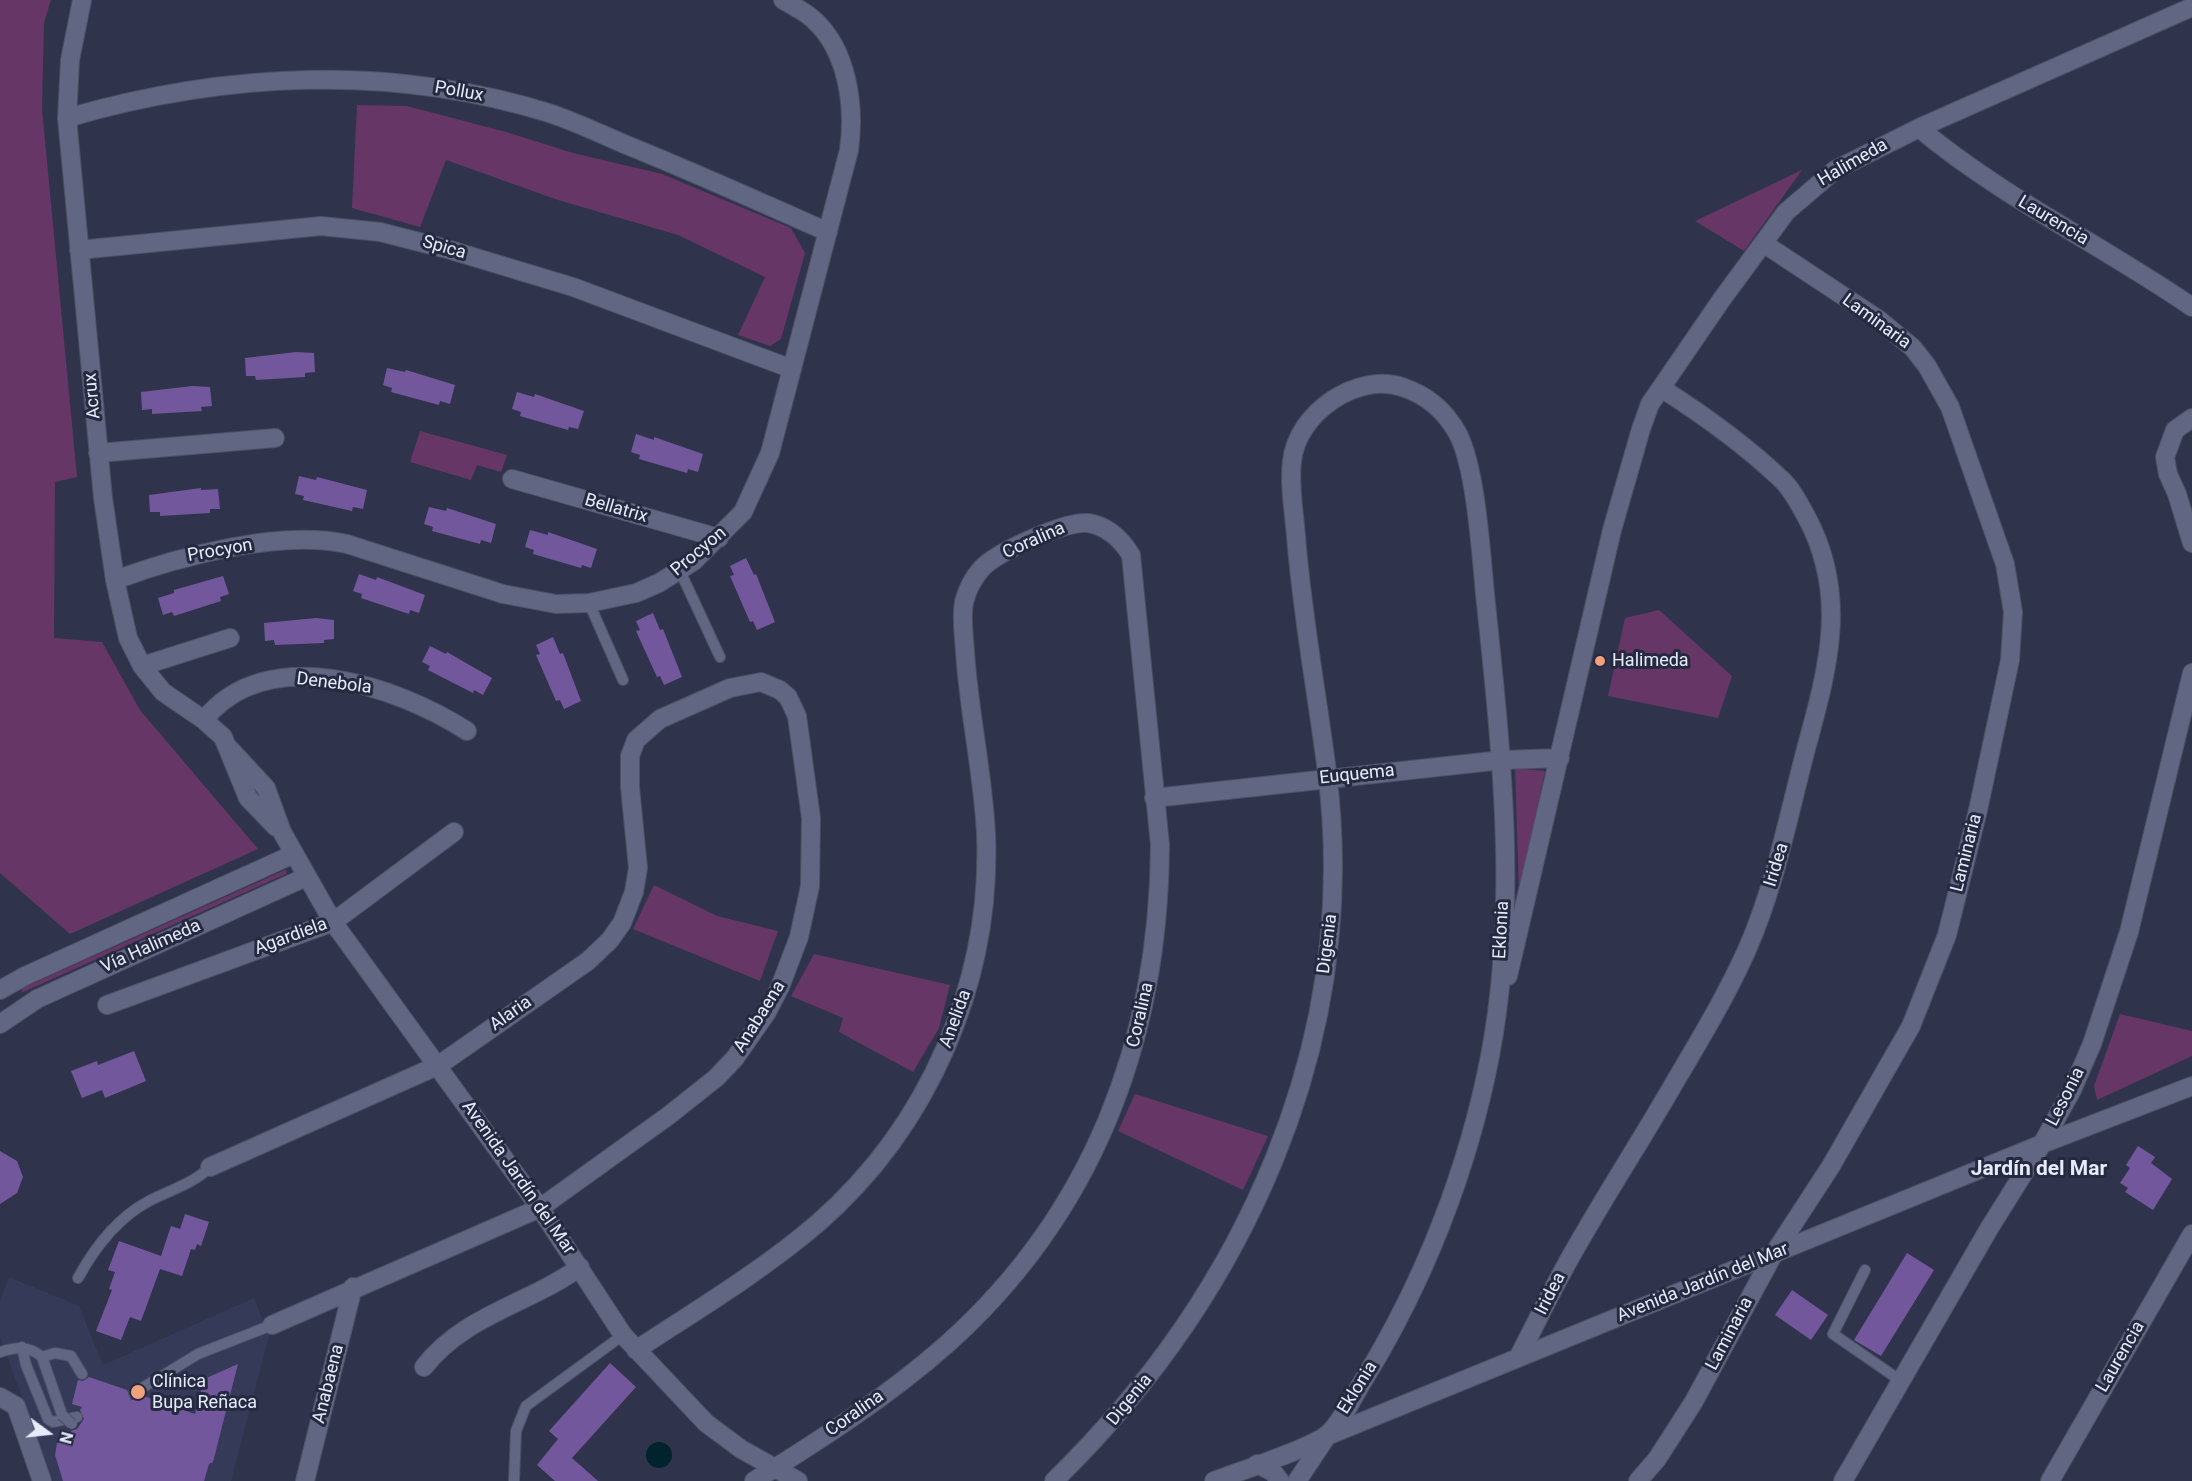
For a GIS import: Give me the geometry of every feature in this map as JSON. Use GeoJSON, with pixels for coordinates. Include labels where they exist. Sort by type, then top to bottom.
{"type":"FeatureCollection","features":[{"type":"Feature","properties":{"kind":"street","name":"Acrux"},"geometry":{"type":"LineString","coordinates":[[82,0],[70,60],[67,118],[98,453],[115,580],[128,638],[142,666],[175,703],[204,720],[223,737],[229,748],[266,788],[282,832]]}},
{"type":"Feature","properties":{"kind":"street","name":"Procyon"},"geometry":{"type":"LineString","coordinates":[[115,580],[183,558],[218,550],[318,539],[347,543],[520,599],[556,604],[589,603],[636,593],[680,571],[719,538],[743,512],[756,489],[770,453],[852,131],[849,95],[841,65],[827,36],[815,20],[783,0]]}},
{"type":"Feature","properties":{"kind":"street","name":"Halimeda"},"geometry":{"type":"LineString","coordinates":[[1498,1015],[1519,935],[1612,530],[1641,429],[1650,404],[1661,388],[1786,212],[1817,183],[1855,158],[2192,7]]}},
{"type":"Feature","properties":{"kind":"street","name":"Pollux"},"geometry":{"type":"LineString","coordinates":[[67,118],[151,96],[236,83],[333,79],[429,87],[511,103],[551,114],[828,232]]}},
{"type":"Feature","properties":{"kind":"street","name":"Laurencia"},"geometry":{"type":"LineString","coordinates":[[1919,128],[1965,165],[2023,204],[2144,274],[2192,307]]}},
{"type":"Feature","properties":{"kind":"street","name":"Spica"},"geometry":{"type":"LineString","coordinates":[[79,250],[321,226],[380,232],[447,249],[573,287],[792,369]]}},
{"type":"Feature","properties":{"kind":"street","name":"Laminaria"},"geometry":{"type":"LineString","coordinates":[[1638,1481],[1657,1459],[1693,1403],[1773,1255],[1831,1166],[1911,1026],[1947,935],[1978,810],[2010,660],[2013,612],[2005,564],[1950,407],[1927,366],[1913,348],[1878,319],[1763,243]]}},
{"type":"Feature","properties":{"kind":"street","name":"Eklonia"},"geometry":{"type":"LineString","coordinates":[[1297,1481],[1374,1364],[1429,1255],[1466,1151],[1489,1065],[1498,1015],[1506,826],[1502,760],[1480,551],[1466,455],[1455,428],[1436,406],[1412,390],[1381,382]]}},
{"type":"Feature","properties":{"kind":"street","name":"Digenia"},"geometry":{"type":"LineString","coordinates":[[1054,1481],[1102,1435],[1146,1381],[1192,1318],[1243,1230],[1280,1147],[1308,1059],[1326,968],[1335,876],[1328,777],[1298,563],[1292,457],[1300,433],[1319,409],[1340,396],[1381,382]]}},
{"type":"Feature","properties":{"kind":"street","name":"Iridea"},"geometry":{"type":"LineString","coordinates":[[1519,1356],[1565,1266],[1667,1096],[1732,982],[1748,948],[1786,835],[1823,692],[1830,649],[1831,603],[1823,559],[1796,498],[1783,480],[1688,405],[1661,388]]}},
{"type":"Feature","properties":{"kind":"street"},"geometry":{"type":"LineString","coordinates":[[2192,418],[2175,430],[2165,457],[2168,474],[2177,494],[2192,543]]}},
{"type":"Feature","properties":{"kind":"street"},"geometry":{"type":"LineString","coordinates":[[98,453],[275,438]]}},
{"type":"Feature","properties":{"kind":"street","name":"Bellatrix"},"geometry":{"type":"LineString","coordinates":[[513,479],[719,538]]}},
{"type":"Feature","properties":{"kind":"street","name":"Coralina"},"geometry":{"type":"LineString","coordinates":[[754,1481],[831,1432],[916,1370],[974,1318],[1025,1260],[1058,1213],[1088,1163],[1115,1102],[1132,1054],[1151,971],[1160,888],[1160,845],[1131,555],[1125,545],[1107,530],[1097,525],[1078,523],[1035,539],[990,562]]}},
{"type":"Feature","properties":{"kind":"street","name":"Anelida"},"geometry":{"type":"LineString","coordinates":[[636,1350],[796,1241],[838,1204],[881,1157],[903,1127],[939,1064],[968,989],[980,934],[984,901],[986,867],[984,801],[967,680],[962,615],[970,586],[990,562]]}},
{"type":"Feature","properties":{"kind":"street"},"geometry":{"type":"LineString","coordinates":[[142,666],[230,638]]}},
{"type":"Feature","properties":{"kind":"street","name":"Lesonia"},"geometry":{"type":"LineString","coordinates":[[1843,1481],[2072,1090],[2111,995],[2129,932],[2192,673]]}},
{"type":"Feature","properties":{"kind":"street","name":"Denebola"},"geometry":{"type":"LineString","coordinates":[[204,720],[231,693],[254,683],[279,678],[320,679],[348,682],[402,696],[432,710],[467,731]]}},
{"type":"Feature","properties":{"kind":"street","name":"Anabaena"},"geometry":{"type":"LineString","coordinates":[[272,1325],[353,1287],[540,1208],[668,1116],[716,1078],[735,1058],[767,1012],[792,961],[805,912],[812,860],[811,818],[797,716],[788,697],[771,684],[750,682],[660,719],[641,734]]}},
{"type":"Feature","properties":{"kind":"street","name":"Alaria"},"geometry":{"type":"LineString","coordinates":[[210,1167],[438,1065],[588,961],[610,940],[622,923],[634,892],[638,868],[630,787],[630,756],[641,734]]}},
{"type":"Feature","properties":{"kind":"street","name":"Euquema"},"geometry":{"type":"LineString","coordinates":[[1154,798],[1328,777],[1502,760],[1560,758]]}},
{"type":"Feature","properties":{"kind":"street","name":"Avenida Jardín del Mar"},"geometry":{"type":"LineString","coordinates":[[282,832],[333,922],[540,1208],[623,1335],[706,1423],[741,1449],[798,1481]]}},
{"type":"Feature","properties":{"kind":"street","name":"Agardiela"},"geometry":{"type":"LineString","coordinates":[[107,1005],[333,922],[454,832]]}},
{"type":"Feature","properties":{"kind":"street","name":"Vía Halimeda"},"geometry":{"type":"LineString","coordinates":[[0,990],[25,976],[294,854]]}},
{"type":"Feature","properties":{"kind":"street","name":"Vía Halimeda"},"geometry":{"type":"LineString","coordinates":[[6,1019],[37,999],[306,877]]}},
{"type":"Feature","properties":{"kind":"street"},"geometry":{"type":"LineString","coordinates":[[0,997],[6,1019]]}},
{"type":"Feature","properties":{"kind":"street","name":"Avenida Jardín del Mar"},"geometry":{"type":"LineString","coordinates":[[1214,1481],[2042,1144],[2192,1086]]}},
{"type":"Feature","properties":{"kind":"street","name":"Laurencia"},"geometry":{"type":"LineString","coordinates":[[2050,1481],[2192,1234]]}},
{"type":"Feature","properties":{"kind":"street"},"geometry":{"type":"LineString","coordinates":[[424,1366],[460,1330],[540,1293],[580,1267]]}},
{"type":"Feature","properties":{"kind":"street","name":"Anabaena"},"geometry":{"type":"LineString","coordinates":[[305,1481],[353,1287]]}},
{"type":"Feature","properties":{"kind":"street"},"geometry":{"type":"LineString","coordinates":[[0,1397],[16,1406],[42,1481]]}},
{"type":"Feature","properties":{"kind":"street"},"geometry":{"type":"LineString","coordinates":[[1257,1464],[1274,1472],[1280,1481]]}},
{"type":"Feature","properties":{"kind":"lane"},"geometry":{"type":"LineString","coordinates":[[680,571],[720,657]]}},
{"type":"Feature","properties":{"kind":"lane"},"geometry":{"type":"LineString","coordinates":[[589,603],[624,680]]}},
{"type":"Feature","properties":{"kind":"lane"},"geometry":{"type":"LineString","coordinates":[[78,1278],[99,1245],[130,1214],[148,1202],[194,1180],[210,1167]]}},
{"type":"Feature","properties":{"kind":"lane"},"geometry":{"type":"LineString","coordinates":[[1865,1270],[1833,1334],[1901,1381]]}},
{"type":"Feature","properties":{"kind":"lane"},"geometry":{"type":"LineString","coordinates":[[134,1393],[198,1353],[272,1325]]}},
{"type":"Feature","properties":{"kind":"lane"},"geometry":{"type":"LineString","coordinates":[[514,1481],[516,1431],[526,1406],[623,1335]]}},
{"type":"Feature","properties":{"kind":"lane"},"geometry":{"type":"LineString","coordinates":[[0,1352],[22,1347],[35,1351],[42,1357],[63,1415],[75,1420],[53,1422],[48,1419],[26,1365],[22,1347]]}},
{"type":"Feature","properties":{"kind":"lane"},"geometry":{"type":"LineString","coordinates":[[42,1357],[55,1353],[71,1356],[82,1374]]}},
{"type":"Feature","properties":{"kind":"shaded area"},"geometry":{"type":"Polygon","coordinates":[[[0,0],[51,0],[44,23],[42,109],[77,477],[55,482],[54,638],[102,642],[140,710],[258,849],[70,934],[0,873],[0,0]]]}},
{"type":"Feature","properties":{"kind":"shaded area"},"geometry":{"type":"Polygon","coordinates":[[[357,105],[407,106],[506,132],[573,153],[662,174],[791,228],[805,253],[781,339],[770,346],[738,335],[765,277],[678,235],[558,200],[446,160],[420,227],[352,208],[357,105]]]}},
{"type":"Feature","properties":{"kind":"shaded area"},"geometry":{"type":"Polygon","coordinates":[[[1802,170],[1744,251],[1695,221],[1802,170]]]}},
{"type":"Feature","properties":{"kind":"shaded area"},"geometry":{"type":"Polygon","coordinates":[[[420,431],[507,455],[501,472],[477,465],[471,480],[410,462],[420,431]]]}},
{"type":"Feature","properties":{"kind":"shaded area"},"geometry":{"type":"Polygon","coordinates":[[[1659,610],[1732,676],[1718,718],[1608,696],[1625,618],[1659,610]]]}},
{"type":"Feature","properties":{"kind":"shaded area"},"geometry":{"type":"Polygon","coordinates":[[[1515,768],[1545,771],[1519,893],[1515,768]]]}},
{"type":"Feature","properties":{"kind":"shaded area"},"geometry":{"type":"Polygon","coordinates":[[[285,870],[286,874],[21,993],[23,988],[285,870]]]}},
{"type":"Feature","properties":{"kind":"shaded area"},"geometry":{"type":"Polygon","coordinates":[[[654,885],[717,916],[778,931],[760,981],[633,929],[654,885]]]}},
{"type":"Feature","properties":{"kind":"shaded area"},"geometry":{"type":"Polygon","coordinates":[[[814,954],[950,985],[939,1028],[913,1072],[839,1032],[843,1018],[791,996],[814,954]]]}},
{"type":"Feature","properties":{"kind":"shaded area"},"geometry":{"type":"Polygon","coordinates":[[[2120,1014],[2192,1031],[2192,1056],[2097,1100],[2094,1086],[2120,1014]]]}},
{"type":"Feature","properties":{"kind":"shaded area"},"geometry":{"type":"Polygon","coordinates":[[[1135,1094],[1268,1136],[1243,1190],[1118,1131],[1135,1094]]]}},
{"type":"Feature","properties":{"kind":"shaded area","name":"Clínica Bupa Reñaca"},"geometry":{"type":"Polygon","coordinates":[[[9,1277],[79,1306],[103,1365],[254,1298],[269,1336],[231,1481],[53,1481],[0,1337],[0,1301],[9,1277]]]}},
{"type":"Feature","properties":{"kind":"shaded area"},"geometry":{"type":"Polygon","coordinates":[[[659,1442],[668,1446],[672,1455],[668,1464],[659,1468],[650,1464],[646,1455],[650,1446],[659,1442]]]}},
{"type":"Feature","properties":{"kind":"building"},"geometry":{"type":"Polygon","coordinates":[[[296,352],[314,353],[315,372],[305,373],[305,377],[256,380],[255,376],[246,376],[245,358],[296,352]]]}},
{"type":"Feature","properties":{"kind":"building"},"geometry":{"type":"Polygon","coordinates":[[[387,368],[405,372],[406,370],[455,385],[450,404],[440,401],[439,405],[391,392],[392,388],[383,385],[387,368]]]}},
{"type":"Feature","properties":{"kind":"building"},"geometry":{"type":"Polygon","coordinates":[[[192,386],[210,387],[212,406],[201,407],[202,411],[152,414],[152,409],[142,410],[141,392],[192,386]]]}},
{"type":"Feature","properties":{"kind":"building"},"geometry":{"type":"Polygon","coordinates":[[[517,392],[534,397],[535,394],[584,411],[578,429],[569,427],[568,430],[520,416],[521,412],[512,409],[517,392]]]}},
{"type":"Feature","properties":{"kind":"building"},"geometry":{"type":"Polygon","coordinates":[[[636,434],[654,440],[654,437],[703,454],[698,472],[688,469],[687,473],[639,459],[640,455],[631,452],[636,434]]]}},
{"type":"Feature","properties":{"kind":"building"},"geometry":{"type":"Polygon","coordinates":[[[299,476],[316,480],[317,477],[367,490],[363,509],[353,507],[352,511],[303,500],[304,496],[295,494],[299,476]]]}},
{"type":"Feature","properties":{"kind":"building"},"geometry":{"type":"Polygon","coordinates":[[[201,488],[201,490],[218,489],[220,509],[210,509],[210,513],[160,516],[160,512],[150,512],[149,495],[201,488]]]}},
{"type":"Feature","properties":{"kind":"building"},"geometry":{"type":"Polygon","coordinates":[[[429,507],[446,511],[447,508],[496,524],[491,543],[481,540],[480,544],[432,531],[433,527],[424,524],[429,507]]]}},
{"type":"Feature","properties":{"kind":"building"},"geometry":{"type":"Polygon","coordinates":[[[530,530],[548,535],[548,532],[597,549],[591,568],[582,565],[581,568],[533,554],[534,550],[525,547],[530,530]]]}},
{"type":"Feature","properties":{"kind":"building"},"geometry":{"type":"Polygon","coordinates":[[[746,558],[754,575],[756,574],[775,622],[757,630],[753,621],[750,622],[730,576],[734,575],[730,566],[746,558]]]}},
{"type":"Feature","properties":{"kind":"building"},"geometry":{"type":"Polygon","coordinates":[[[359,574],[376,580],[377,577],[425,595],[419,613],[410,610],[409,614],[361,598],[362,594],[353,591],[359,574]]]}},
{"type":"Feature","properties":{"kind":"building"},"geometry":{"type":"Polygon","coordinates":[[[223,576],[229,594],[220,597],[221,601],[174,616],[172,612],[163,615],[158,598],[174,593],[174,590],[223,576]]]}},
{"type":"Feature","properties":{"kind":"building"},"geometry":{"type":"Polygon","coordinates":[[[653,613],[660,630],[663,629],[682,677],[664,685],[660,676],[657,677],[636,631],[640,630],[636,621],[653,613]]]}},
{"type":"Feature","properties":{"kind":"building"},"geometry":{"type":"Polygon","coordinates":[[[316,618],[334,620],[334,639],[324,640],[324,643],[275,645],[274,640],[265,641],[264,623],[316,618]]]}},
{"type":"Feature","properties":{"kind":"building"},"geometry":{"type":"Polygon","coordinates":[[[553,637],[560,654],[563,653],[581,701],[564,709],[560,700],[556,701],[536,655],[540,654],[536,645],[553,637]]]}},
{"type":"Feature","properties":{"kind":"building"},"geometry":{"type":"Polygon","coordinates":[[[430,646],[446,654],[447,652],[492,678],[483,695],[474,690],[473,693],[428,670],[430,666],[422,662],[430,646]]]}},
{"type":"Feature","properties":{"kind":"building"},"geometry":{"type":"Polygon","coordinates":[[[134,1051],[146,1081],[105,1098],[102,1090],[82,1098],[71,1071],[97,1061],[98,1065],[134,1051]]]}},
{"type":"Feature","properties":{"kind":"building"},"geometry":{"type":"Polygon","coordinates":[[[2138,1146],[2155,1157],[2151,1163],[2172,1179],[2153,1210],[2125,1192],[2128,1188],[2120,1183],[2130,1168],[2126,1165],[2138,1146]]]}},
{"type":"Feature","properties":{"kind":"building"},"geometry":{"type":"Polygon","coordinates":[[[0,1151],[17,1161],[23,1177],[17,1193],[0,1204],[0,1151]]]}},
{"type":"Feature","properties":{"kind":"building"},"geometry":{"type":"Polygon","coordinates":[[[185,1214],[209,1222],[201,1246],[197,1244],[195,1250],[191,1249],[182,1276],[160,1269],[141,1321],[130,1317],[121,1340],[96,1331],[112,1290],[109,1289],[115,1272],[108,1270],[119,1241],[161,1256],[171,1226],[180,1229],[185,1214]]]}},
{"type":"Feature","properties":{"kind":"building"},"geometry":{"type":"Polygon","coordinates":[[[1907,1253],[1934,1270],[1881,1356],[1854,1340],[1907,1253]]]}},
{"type":"Feature","properties":{"kind":"building"},"geometry":{"type":"Polygon","coordinates":[[[1792,1290],[1828,1315],[1811,1340],[1775,1315],[1792,1290]]]}},
{"type":"Feature","properties":{"kind":"building"},"geometry":{"type":"Polygon","coordinates":[[[610,1363],[636,1387],[572,1458],[598,1481],[555,1481],[537,1465],[558,1439],[549,1431],[610,1363]]]}},
{"type":"Feature","properties":{"kind":"building"},"geometry":{"type":"Polygon","coordinates":[[[238,1364],[213,1462],[209,1464],[204,1481],[63,1481],[55,1455],[57,1443],[72,1439],[71,1431],[77,1429],[84,1419],[80,1410],[82,1407],[72,1404],[78,1380],[83,1381],[89,1377],[127,1390],[131,1400],[144,1396],[195,1414],[204,1379],[238,1364]]]}},
{"type":"Feature","properties":{"kind":"place","name":"Halimeda"},"geometry":{"type":"Point","coordinates":[1600,661]}},
{"type":"Feature","properties":{"kind":"place","name":"Clínica Bupa Reñaca"},"geometry":{"type":"Point","coordinates":[138,1392]}},
{"type":"Feature","properties":{"kind":"district","name":"Jardín del Mar"},"geometry":{"type":"Point","coordinates":[2039,1170]}}]}
